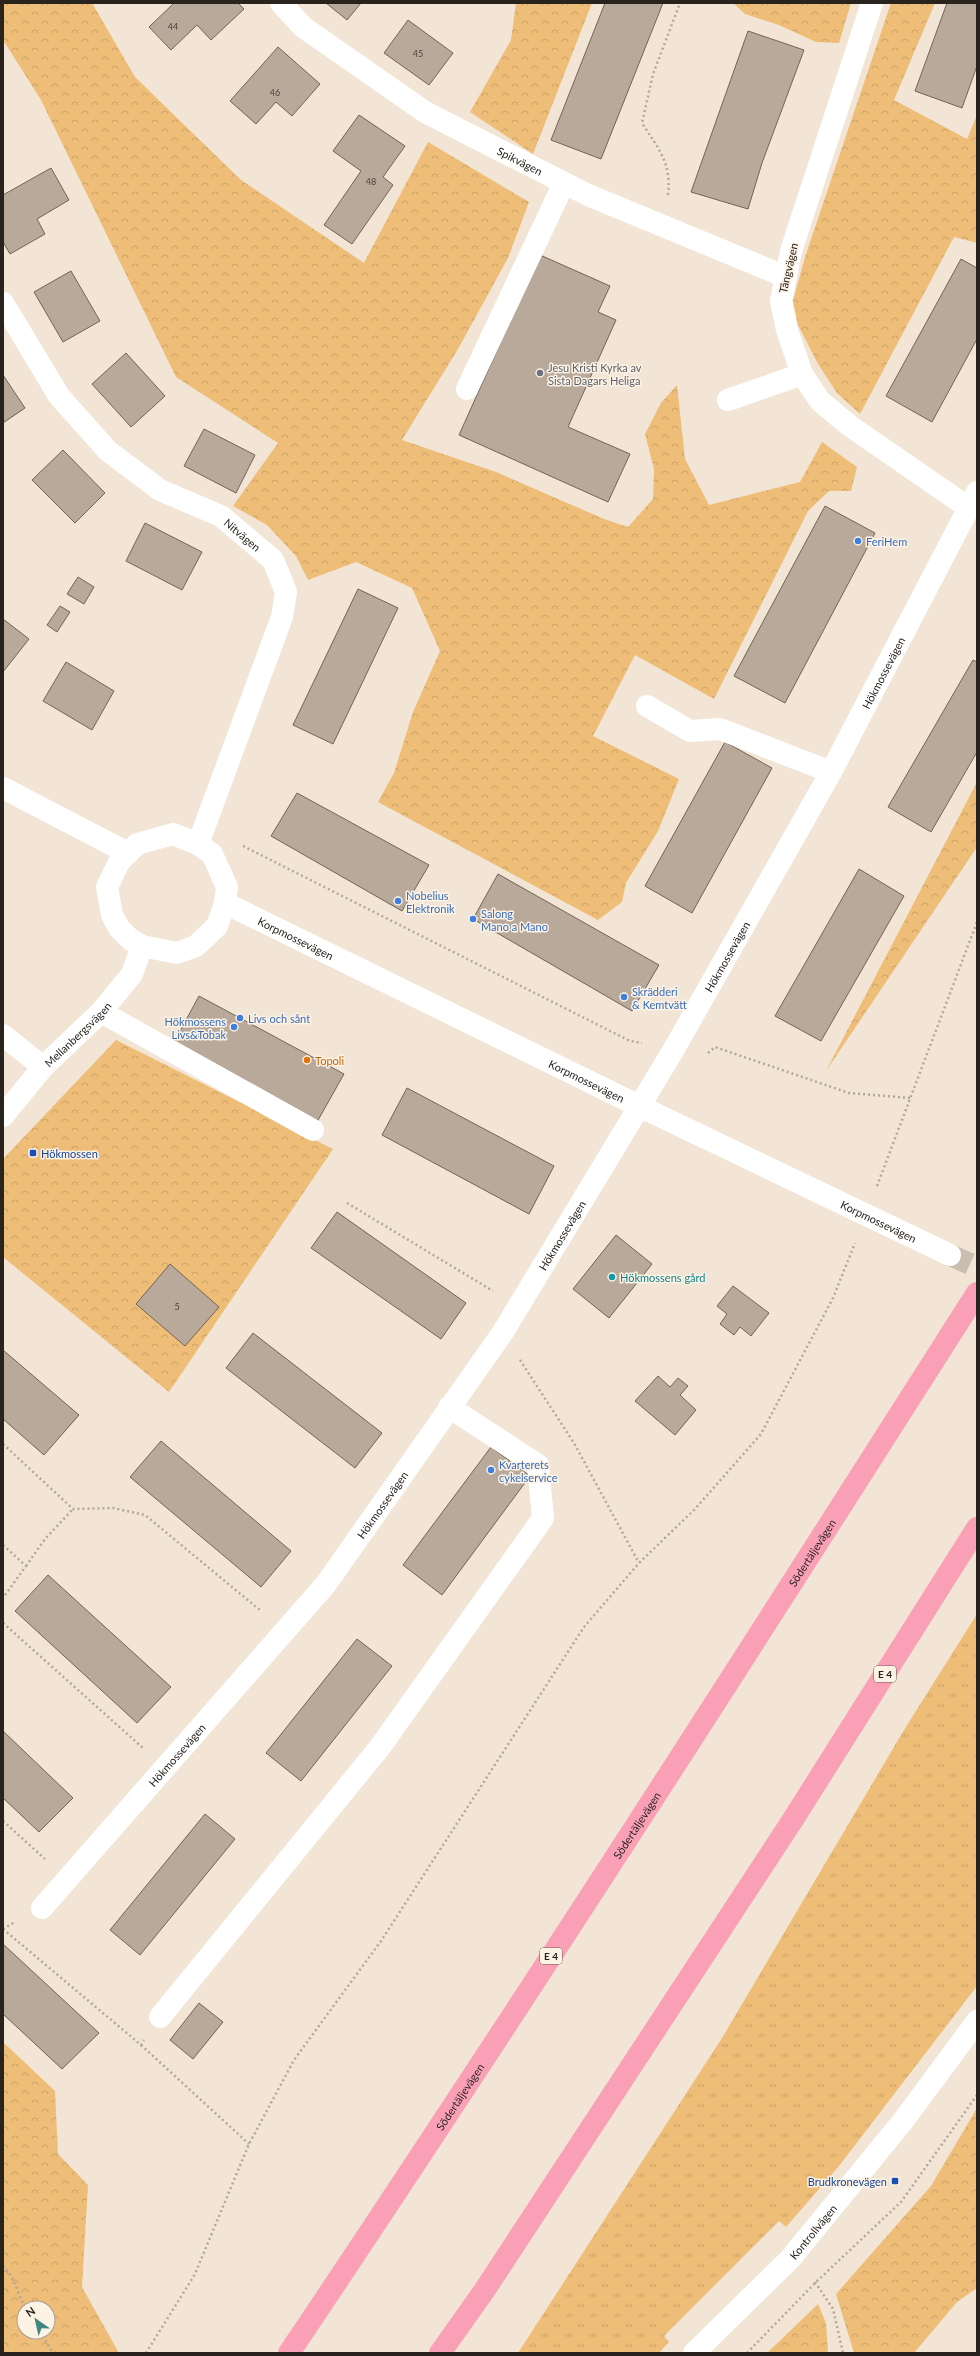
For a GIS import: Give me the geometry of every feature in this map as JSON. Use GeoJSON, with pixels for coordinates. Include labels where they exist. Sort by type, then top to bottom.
{"type":"FeatureCollection","features":[{"type":"Feature","properties":{"kind":"highway","name":"Södertäljevägen"},"geometry":{"type":"LineString","coordinates":[[289,2353],[458,2101],[810,1556],[977,1293]]}},
{"type":"Feature","properties":{"kind":"highway","name":"E 4"},"geometry":{"type":"LineString","coordinates":[[440,2353],[484,2291],[792,1821],[977,1528]]}},
{"type":"Feature","properties":{"kind":"street","name":"Spikvägen"},"geometry":{"type":"LineString","coordinates":[[281,3],[304,27],[424,112],[588,195],[784,276]]}},
{"type":"Feature","properties":{"kind":"street","name":"Tångvägen"},"geometry":{"type":"LineString","coordinates":[[872,3],[790,251],[784,276],[781,301],[787,330],[802,374],[820,401],[850,426],[973,500]]}},
{"type":"Feature","properties":{"kind":"street"},"geometry":{"type":"LineString","coordinates":[[468,389],[564,183]]}},
{"type":"Feature","properties":{"kind":"street","name":"Nitvägen"},"geometry":{"type":"LineString","coordinates":[[3,303],[60,396],[108,451],[160,490],[221,516],[272,560],[286,592],[282,617],[198,844]]}},
{"type":"Feature","properties":{"kind":"street"},"geometry":{"type":"LineString","coordinates":[[728,400],[802,374]]}},
{"type":"Feature","properties":{"kind":"street","name":"Hökmossevägen"},"geometry":{"type":"LineString","coordinates":[[42,1908],[326,1584],[502,1332],[674,1049],[831,772],[973,500]]}},
{"type":"Feature","properties":{"kind":"street"},"geometry":{"type":"LineString","coordinates":[[647,706],[690,731],[720,729],[831,772]]}},
{"type":"Feature","properties":{"kind":"street"},"geometry":{"type":"LineString","coordinates":[[3,788],[128,853]]}},
{"type":"Feature","properties":{"kind":"street"},"geometry":{"type":"LineString","coordinates":[[173,834],[198,844],[212,854],[219,866],[227,887],[225,903],[217,926],[196,946],[178,953],[142,946],[120,928],[112,915],[107,887],[119,862],[137,844],[173,834]]}},
{"type":"Feature","properties":{"kind":"street","name":"Korpmossevägen"},"geometry":{"type":"LineString","coordinates":[[225,903],[639,1106],[950,1255]]}},
{"type":"Feature","properties":{"kind":"street","name":"Mellanbergsvägen"},"geometry":{"type":"LineString","coordinates":[[3,1116],[42,1067],[102,1012],[132,974],[142,946]]}},
{"type":"Feature","properties":{"kind":"street"},"geometry":{"type":"LineString","coordinates":[[102,1012],[313,1130]]}},
{"type":"Feature","properties":{"kind":"street"},"geometry":{"type":"LineString","coordinates":[[3,1035],[42,1067]]}},
{"type":"Feature","properties":{"kind":"street"},"geometry":{"type":"LineString","coordinates":[[160,2017],[380,1746],[543,1518],[538,1465],[449,1407]]}},
{"type":"Feature","properties":{"kind":"street","name":"Kontrollvägen"},"geometry":{"type":"LineString","coordinates":[[694,2353],[790,2259],[903,2121],[977,2022]]}},
{"type":"Feature","properties":{"kind":"path"},"geometry":{"type":"LineString","coordinates":[[663,226],[670,179],[665,160],[642,123],[653,74],[680,3]]}},
{"type":"Feature","properties":{"kind":"path"},"geometry":{"type":"LineString","coordinates":[[245,848],[630,1040],[674,1049]]}},
{"type":"Feature","properties":{"kind":"path"},"geometry":{"type":"LineString","coordinates":[[897,1136],[977,922]]}},
{"type":"Feature","properties":{"kind":"path"},"geometry":{"type":"LineString","coordinates":[[705,1057],[715,1047],[849,1093],[910,1098]]}},
{"type":"Feature","properties":{"kind":"path"},"geometry":{"type":"LineString","coordinates":[[347,1203],[518,1306]]}},
{"type":"Feature","properties":{"kind":"path"},"geometry":{"type":"LineString","coordinates":[[146,2353],[195,2274],[249,2144],[294,2060],[381,1941],[584,1627],[639,1563],[695,1509],[761,1434],[833,1298]]}},
{"type":"Feature","properties":{"kind":"path"},"geometry":{"type":"LineString","coordinates":[[502,1332],[574,1443],[639,1563]]}},
{"type":"Feature","properties":{"kind":"path"},"geometry":{"type":"LineString","coordinates":[[3,1444],[73,1509],[113,1508],[145,1515],[285,1631]]}},
{"type":"Feature","properties":{"kind":"path"},"geometry":{"type":"LineString","coordinates":[[3,1598],[45,1539],[73,1509]]}},
{"type":"Feature","properties":{"kind":"path"},"geometry":{"type":"LineString","coordinates":[[3,1545],[26,1566]]}},
{"type":"Feature","properties":{"kind":"path"},"geometry":{"type":"LineString","coordinates":[[3,1623],[165,1768]]}},
{"type":"Feature","properties":{"kind":"path"},"geometry":{"type":"LineString","coordinates":[[3,1821],[67,1880]]}},
{"type":"Feature","properties":{"kind":"path"},"geometry":{"type":"LineString","coordinates":[[3,1930],[141,2045],[249,2144]]}},
{"type":"Feature","properties":{"kind":"path"},"geometry":{"type":"LineString","coordinates":[[141,2045],[160,2017]]}},
{"type":"Feature","properties":{"kind":"path"},"geometry":{"type":"LineString","coordinates":[[747,2353],[815,2283],[901,2202],[977,2095]]}},
{"type":"Feature","properties":{"kind":"path"},"geometry":{"type":"LineString","coordinates":[[3,2266],[12,2277],[22,2300]]}},
{"type":"Feature","properties":{"kind":"path"},"geometry":{"type":"LineString","coordinates":[[815,2283],[833,2309],[843,2353]]}},
{"type":"Feature","properties":{"kind":"path"},"geometry":{"type":"LineString","coordinates":[[45,2340],[53,2353]]}},
{"type":"Feature","properties":{"kind":"green space"},"geometry":{"type":"Polygon","coordinates":[[[3,3],[92,3],[135,77],[241,180],[364,263],[428,142],[529,202],[508,258],[458,349],[402,440],[496,472],[604,519],[628,527],[653,499],[654,469],[645,434],[661,403],[677,385],[685,459],[709,505],[800,482],[822,442],[857,467],[851,491],[829,491],[808,511],[714,699],[635,655],[593,736],[679,779],[658,831],[626,883],[622,902],[598,920],[378,802],[394,773],[413,712],[440,651],[412,588],[356,562],[308,580],[296,556],[267,525],[233,506],[278,443],[176,377],[41,100],[3,40],[3,3]]]}},
{"type":"Feature","properties":{"kind":"green space"},"geometry":{"type":"Polygon","coordinates":[[[516,3],[592,3],[533,154],[470,112],[511,40],[516,3]]]}},
{"type":"Feature","properties":{"kind":"green space"},"geometry":{"type":"Polygon","coordinates":[[[733,3],[851,3],[839,43],[816,42],[779,25],[745,14],[733,3]]]}},
{"type":"Feature","properties":{"kind":"green space"},"geometry":{"type":"Polygon","coordinates":[[[891,3],[935,3],[894,100],[967,139],[977,115],[977,243],[954,237],[860,414],[837,393],[818,364],[798,325],[793,301],[805,257],[891,3]]]}},
{"type":"Feature","properties":{"kind":"green space"},"geometry":{"type":"Polygon","coordinates":[[[977,782],[977,847],[826,1071],[977,782]]]}},
{"type":"Feature","properties":{"kind":"green space"},"geometry":{"type":"Polygon","coordinates":[[[116,1040],[333,1149],[169,1392],[3,1257],[3,1159],[116,1040]]]}},
{"type":"Feature","properties":{"kind":"green space"},"geometry":{"type":"Polygon","coordinates":[[[977,1614],[977,1986],[839,2166],[786,2227],[779,2221],[664,2336],[669,2342],[659,2353],[518,2353],[722,2038],[904,1730],[977,1614]]]}},
{"type":"Feature","properties":{"kind":"green space"},"geometry":{"type":"Polygon","coordinates":[[[3,2042],[55,2091],[58,2154],[88,2185],[82,2287],[119,2353],[3,2353],[3,2042]]]}},
{"type":"Feature","properties":{"kind":"green space"},"geometry":{"type":"Polygon","coordinates":[[[977,2108],[977,2288],[957,2302],[914,2353],[854,2353],[836,2294],[931,2186],[977,2108]]]}},
{"type":"Feature","properties":{"kind":"green space"},"geometry":{"type":"Polygon","coordinates":[[[818,2304],[826,2323],[828,2353],[767,2353],[818,2304]]]}},
{"type":"Feature","properties":{"kind":"building"},"geometry":{"type":"Polygon","coordinates":[[[174,3],[238,3],[244,9],[211,40],[197,25],[171,50],[149,27],[174,3]]]}},
{"type":"Feature","properties":{"kind":"building"},"geometry":{"type":"Polygon","coordinates":[[[326,3],[361,3],[347,20],[326,3]]]}},
{"type":"Feature","properties":{"kind":"building"},"geometry":{"type":"Polygon","coordinates":[[[605,3],[663,3],[601,159],[551,140],[605,3]]]}},
{"type":"Feature","properties":{"kind":"building"},"geometry":{"type":"Polygon","coordinates":[[[947,3],[977,3],[977,66],[962,108],[915,91],[947,3]]]}},
{"type":"Feature","properties":{"kind":"building"},"geometry":{"type":"Polygon","coordinates":[[[408,20],[453,53],[429,85],[384,53],[408,20]]]}},
{"type":"Feature","properties":{"kind":"building"},"geometry":{"type":"Polygon","coordinates":[[[748,31],[804,50],[762,163],[748,209],[691,192],[748,31]]]}},
{"type":"Feature","properties":{"kind":"building"},"geometry":{"type":"Polygon","coordinates":[[[278,47],[320,84],[292,116],[276,102],[256,124],[230,101],[278,47]]]}},
{"type":"Feature","properties":{"kind":"building"},"geometry":{"type":"Polygon","coordinates":[[[359,115],[405,146],[383,177],[393,185],[352,244],[324,225],[361,171],[333,151],[359,115]]]}},
{"type":"Feature","properties":{"kind":"building"},"geometry":{"type":"Polygon","coordinates":[[[51,168],[69,200],[37,219],[45,234],[10,254],[3,242],[3,195],[51,168]]]}},
{"type":"Feature","properties":{"kind":"building","name":"Jesu Kristi Kyrka av Sista Dagars Heliga"},"geometry":{"type":"Polygon","coordinates":[[[540,255],[610,286],[598,312],[616,320],[568,427],[630,454],[608,502],[459,435],[540,255]]]}},
{"type":"Feature","properties":{"kind":"building"},"geometry":{"type":"Polygon","coordinates":[[[961,259],[977,268],[977,339],[932,422],[886,396],[961,259]]]}},
{"type":"Feature","properties":{"kind":"building"},"geometry":{"type":"Polygon","coordinates":[[[71,271],[100,321],[63,342],[34,292],[71,271]]]}},
{"type":"Feature","properties":{"kind":"building"},"geometry":{"type":"Polygon","coordinates":[[[126,353],[165,396],[131,427],[92,384],[126,353]]]}},
{"type":"Feature","properties":{"kind":"building"},"geometry":{"type":"Polygon","coordinates":[[[3,375],[25,408],[3,423],[3,375]]]}},
{"type":"Feature","properties":{"kind":"building"},"geometry":{"type":"Polygon","coordinates":[[[204,429],[255,455],[236,493],[184,466],[204,429]]]}},
{"type":"Feature","properties":{"kind":"building"},"geometry":{"type":"Polygon","coordinates":[[[63,450],[105,493],[75,523],[32,480],[63,450]]]}},
{"type":"Feature","properties":{"kind":"building"},"geometry":{"type":"Polygon","coordinates":[[[825,506],[875,533],[785,703],[734,676],[825,506]]]}},
{"type":"Feature","properties":{"kind":"building"},"geometry":{"type":"Polygon","coordinates":[[[145,523],[202,552],[182,590],[126,561],[145,523]]]}},
{"type":"Feature","properties":{"kind":"building"},"geometry":{"type":"Polygon","coordinates":[[[78,577],[94,587],[84,604],[67,594],[78,577]]]}},
{"type":"Feature","properties":{"kind":"building"},"geometry":{"type":"Polygon","coordinates":[[[358,589],[398,608],[333,744],[293,725],[358,589]]]}},
{"type":"Feature","properties":{"kind":"building"},"geometry":{"type":"Polygon","coordinates":[[[60,606],[70,612],[57,632],[47,625],[60,606]]]}},
{"type":"Feature","properties":{"kind":"building"},"geometry":{"type":"Polygon","coordinates":[[[3,619],[29,639],[3,672],[3,619]]]}},
{"type":"Feature","properties":{"kind":"building"},"geometry":{"type":"Polygon","coordinates":[[[973,660],[977,662],[977,752],[931,832],[888,807],[973,660]]]}},
{"type":"Feature","properties":{"kind":"building"},"geometry":{"type":"Polygon","coordinates":[[[66,662],[114,691],[92,730],[43,701],[66,662]]]}},
{"type":"Feature","properties":{"kind":"building"},"geometry":{"type":"Polygon","coordinates":[[[725,742],[772,768],[692,913],[645,886],[725,742]]]}},
{"type":"Feature","properties":{"kind":"building"},"geometry":{"type":"Polygon","coordinates":[[[297,793],[429,865],[402,911],[271,836],[297,793]]]}},
{"type":"Feature","properties":{"kind":"building"},"geometry":{"type":"Polygon","coordinates":[[[859,869],[904,896],[821,1041],[775,1016],[859,869]]]}},
{"type":"Feature","properties":{"kind":"building"},"geometry":{"type":"Polygon","coordinates":[[[498,874],[659,965],[632,1011],[473,919],[498,874]]]}},
{"type":"Feature","properties":{"kind":"building"},"geometry":{"type":"Polygon","coordinates":[[[199,996],[344,1074],[317,1122],[173,1044],[199,996]]]}},
{"type":"Feature","properties":{"kind":"building"},"geometry":{"type":"Polygon","coordinates":[[[407,1088],[554,1166],[529,1214],[382,1135],[407,1088]]]}},
{"type":"Feature","properties":{"kind":"building"},"geometry":{"type":"Polygon","coordinates":[[[337,1212],[466,1303],[441,1339],[311,1248],[337,1212]]]}},
{"type":"Feature","properties":{"kind":"building","name":"Hökmossens gård"},"geometry":{"type":"Polygon","coordinates":[[[616,1235],[652,1264],[609,1318],[573,1289],[616,1235]]]}},
{"type":"Feature","properties":{"kind":"building"},"geometry":{"type":"Polygon","coordinates":[[[170,1264],[219,1307],[185,1346],[136,1304],[170,1264]]]}},
{"type":"Feature","properties":{"kind":"building"},"geometry":{"type":"Polygon","coordinates":[[[733,1286],[769,1313],[751,1336],[740,1327],[734,1335],[720,1324],[727,1314],[717,1306],[733,1286]]]}},
{"type":"Feature","properties":{"kind":"building"},"geometry":{"type":"Polygon","coordinates":[[[253,1333],[382,1433],[355,1468],[226,1368],[253,1333]]]}},
{"type":"Feature","properties":{"kind":"building"},"geometry":{"type":"Polygon","coordinates":[[[3,1350],[79,1415],[44,1455],[3,1419],[3,1350]]]}},
{"type":"Feature","properties":{"kind":"building"},"geometry":{"type":"Polygon","coordinates":[[[658,1376],[670,1387],[678,1378],[688,1386],[680,1395],[696,1410],[675,1435],[635,1401],[658,1376]]]}},
{"type":"Feature","properties":{"kind":"building"},"geometry":{"type":"Polygon","coordinates":[[[161,1441],[291,1551],[261,1587],[130,1477],[161,1441]]]}},
{"type":"Feature","properties":{"kind":"building"},"geometry":{"type":"Polygon","coordinates":[[[491,1447],[530,1476],[442,1595],[403,1565],[491,1447]]]}},
{"type":"Feature","properties":{"kind":"building"},"geometry":{"type":"Polygon","coordinates":[[[48,1575],[171,1687],[137,1723],[15,1611],[48,1575]]]}},
{"type":"Feature","properties":{"kind":"building"},"geometry":{"type":"Polygon","coordinates":[[[357,1639],[392,1666],[301,1781],[266,1753],[357,1639]]]}},
{"type":"Feature","properties":{"kind":"building"},"geometry":{"type":"Polygon","coordinates":[[[3,1731],[73,1798],[39,1832],[3,1798],[3,1731]]]}},
{"type":"Feature","properties":{"kind":"building"},"geometry":{"type":"Polygon","coordinates":[[[205,1814],[235,1839],[140,1955],[110,1930],[205,1814]]]}},
{"type":"Feature","properties":{"kind":"building"},"geometry":{"type":"Polygon","coordinates":[[[3,1944],[99,2033],[62,2069],[3,2014],[3,1944]]]}},
{"type":"Feature","properties":{"kind":"building"},"geometry":{"type":"Polygon","coordinates":[[[199,2003],[223,2022],[193,2059],[170,2040],[199,2003]]]}},
{"type":"Feature","properties":{"kind":"tunnel"},"geometry":{"type":"LineString","coordinates":[[950,1255],[977,1267]]}},
{"type":"Feature","properties":{"kind":"place","name":"Jesu Kristi Kyrka av Sista Dagars Heliga"},"geometry":{"type":"Point","coordinates":[540,373]}},
{"type":"Feature","properties":{"kind":"place","name":"FeriHem"},"geometry":{"type":"Point","coordinates":[858,541]}},
{"type":"Feature","properties":{"kind":"place","name":"Nobelius Elektronik"},"geometry":{"type":"Point","coordinates":[398,901]}},
{"type":"Feature","properties":{"kind":"place","name":"Salong Mano a Mano"},"geometry":{"type":"Point","coordinates":[473,919]}},
{"type":"Feature","properties":{"kind":"place","name":"Skrädderi & Kemtvätt"},"geometry":{"type":"Point","coordinates":[624,997]}},
{"type":"Feature","properties":{"kind":"place","name":"Livs och sånt"},"geometry":{"type":"Point","coordinates":[240,1018]}},
{"type":"Feature","properties":{"kind":"place","name":"Hökmossens Livs&Tobak"},"geometry":{"type":"Point","coordinates":[234,1027]}},
{"type":"Feature","properties":{"kind":"place","name":"Topoli"},"geometry":{"type":"Point","coordinates":[307,1060]}},
{"type":"Feature","properties":{"kind":"place","name":"Hökmossen"},"geometry":{"type":"Point","coordinates":[33,1153]}},
{"type":"Feature","properties":{"kind":"place","name":"Hökmossens gård"},"geometry":{"type":"Point","coordinates":[612,1277]}},
{"type":"Feature","properties":{"kind":"place","name":"Kvarterets cykelservice"},"geometry":{"type":"Point","coordinates":[491,1470]}},
{"type":"Feature","properties":{"kind":"place","name":"Brudkronevägen"},"geometry":{"type":"Point","coordinates":[895,2181]}}]}
